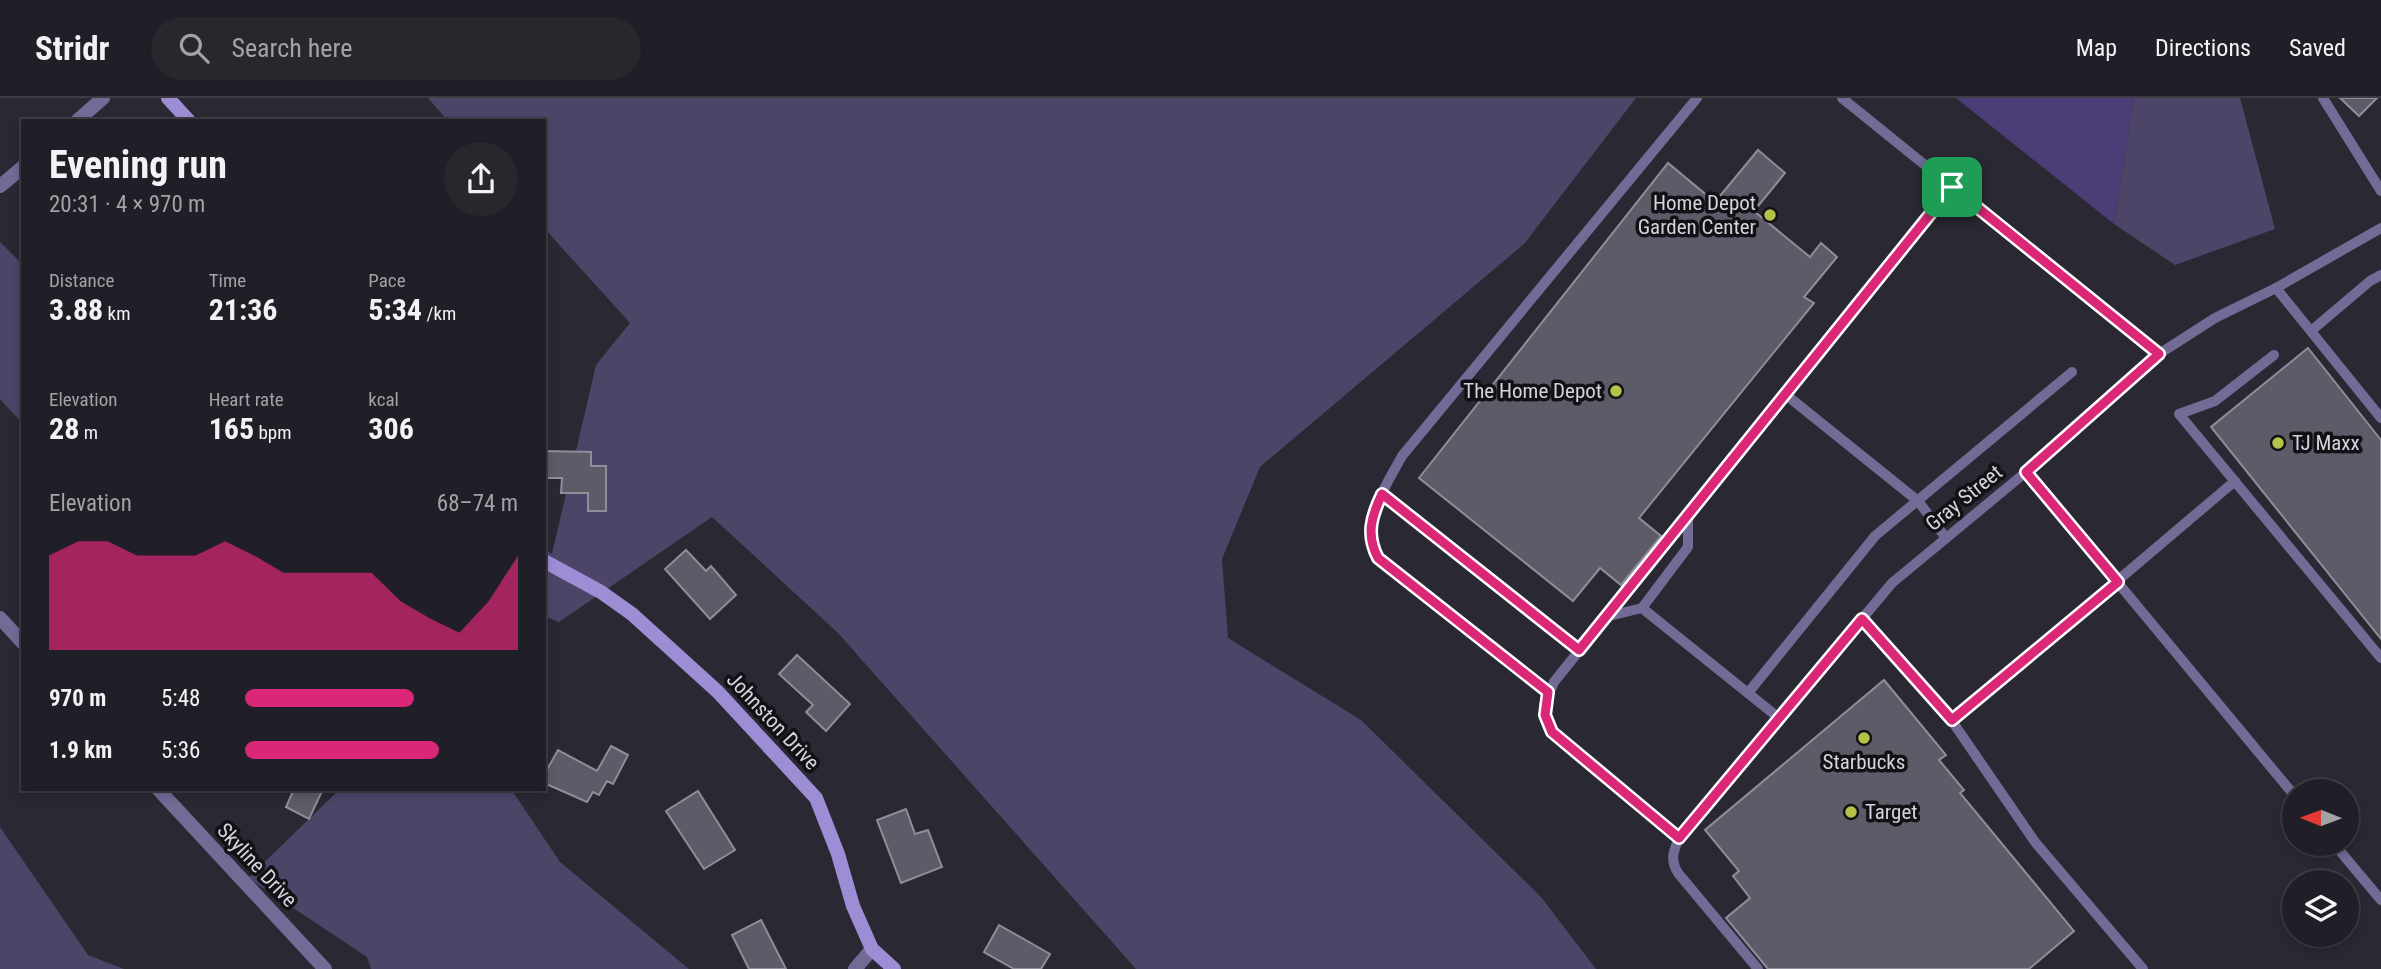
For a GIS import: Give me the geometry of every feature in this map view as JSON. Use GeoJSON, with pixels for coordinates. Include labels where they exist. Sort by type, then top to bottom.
{"type":"FeatureCollection","features":[{"type":"Feature","properties":{"kind":"street"},"geometry":{"type":"LineString","coordinates":[[79,119],[103,98]]}},
{"type":"Feature","properties":{"kind":"street"},"geometry":{"type":"LineString","coordinates":[[168,98],[187,119]]}},
{"type":"Feature","properties":{"kind":"street"},"geometry":{"type":"LineString","coordinates":[[0,186],[21,169]]}},
{"type":"Feature","properties":{"kind":"street","name":"Johnston Drive"},"geometry":{"type":"LineString","coordinates":[[546,562],[601,592],[632,614],[718,692],[816,798],[838,854],[853,906],[872,949],[894,969]]}},
{"type":"Feature","properties":{"kind":"street"},"geometry":{"type":"LineString","coordinates":[[0,618],[21,641]]}},
{"type":"Feature","properties":{"kind":"street","name":"Skyline Drive"},"geometry":{"type":"LineString","coordinates":[[160,791],[325,969]]}},
{"type":"Feature","properties":{"kind":"street"},"geometry":{"type":"LineString","coordinates":[[855,969],[872,949]]}},
{"type":"Feature","properties":{"kind":"lane"},"geometry":{"type":"LineString","coordinates":[[1548,692],[1378,558],[1371,545],[1373,514],[1402,456],[1697,98]]}},
{"type":"Feature","properties":{"kind":"lane"},"geometry":{"type":"LineString","coordinates":[[1842,98],[2159,354]]}},
{"type":"Feature","properties":{"kind":"lane"},"geometry":{"type":"LineString","coordinates":[[2323,98],[2381,191]]}},
{"type":"Feature","properties":{"kind":"lane"},"geometry":{"type":"LineString","coordinates":[[1679,838],[1552,732],[1545,715],[1548,692],[1688,513],[1952,187]]}},
{"type":"Feature","properties":{"kind":"lane","name":"Gray Street"},"geometry":{"type":"LineString","coordinates":[[1758,969],[1678,873],[1672,863],[1673,851],[1679,838],[1892,583],[2026,472],[2159,354],[2215,318],[2276,288],[2381,228]]}},
{"type":"Feature","properties":{"kind":"lane"},"geometry":{"type":"LineString","coordinates":[[2311,331],[2381,275]]}},
{"type":"Feature","properties":{"kind":"lane"},"geometry":{"type":"LineString","coordinates":[[2276,288],[2381,418]]}},
{"type":"Feature","properties":{"kind":"lane"},"geometry":{"type":"LineString","coordinates":[[2274,355],[2215,401],[2179,414],[2381,658]]}},
{"type":"Feature","properties":{"kind":"lane"},"geometry":{"type":"LineString","coordinates":[[1748,693],[1875,536],[2072,372]]}},
{"type":"Feature","properties":{"kind":"lane"},"geometry":{"type":"LineString","coordinates":[[1785,394],[1918,500],[1946,538]]}},
{"type":"Feature","properties":{"kind":"lane"},"geometry":{"type":"LineString","coordinates":[[2026,472],[2282,780]]}},
{"type":"Feature","properties":{"kind":"lane"},"geometry":{"type":"LineString","coordinates":[[1952,720],[2235,481]]}},
{"type":"Feature","properties":{"kind":"lane"},"geometry":{"type":"LineString","coordinates":[[1382,494],[1579,650]]}},
{"type":"Feature","properties":{"kind":"lane"},"geometry":{"type":"LineString","coordinates":[[1605,617],[1642,608],[1688,547],[1688,513]]}},
{"type":"Feature","properties":{"kind":"lane"},"geometry":{"type":"LineString","coordinates":[[1642,608],[1779,718]]}},
{"type":"Feature","properties":{"kind":"lane"},"geometry":{"type":"LineString","coordinates":[[1862,619],[1952,720],[2035,842],[2143,969]]}},
{"type":"Feature","properties":{"kind":"lane"},"geometry":{"type":"LineString","coordinates":[[2344,856],[2381,900]]}},
{"type":"Feature","properties":{"kind":"shaded area"},"geometry":{"type":"Polygon","coordinates":[[[428,98],[1636,98],[1524,244],[1260,467],[1222,559],[1228,638],[1361,720],[1541,897],[1596,969],[1136,969],[838,633],[712,517],[559,622],[546,617],[546,550],[552,554],[596,365],[630,323],[546,230],[546,119],[446,119],[428,98]]]}},
{"type":"Feature","properties":{"kind":"shaded area"},"geometry":{"type":"Polygon","coordinates":[[[1956,98],[2134,98],[2114,224],[1956,98]]]}},
{"type":"Feature","properties":{"kind":"shaded area"},"geometry":{"type":"Polygon","coordinates":[[[2134,98],[2240,98],[2275,229],[2175,265],[2114,224],[2134,98]]]}},
{"type":"Feature","properties":{"kind":"shaded area"},"geometry":{"type":"Polygon","coordinates":[[[0,242],[21,263],[21,422],[0,399],[0,242]]]}},
{"type":"Feature","properties":{"kind":"shaded area"},"geometry":{"type":"Polygon","coordinates":[[[338,791],[512,791],[560,862],[689,969],[371,969],[367,957],[248,878],[338,791]]]}},
{"type":"Feature","properties":{"kind":"shaded area"},"geometry":{"type":"Polygon","coordinates":[[[0,827],[88,955],[124,969],[0,969],[0,827]]]}},
{"type":"Feature","properties":{"kind":"building"},"geometry":{"type":"Polygon","coordinates":[[[2340,98],[2377,98],[2359,116],[2340,98]]]}},
{"type":"Feature","properties":{"kind":"building","name":"The Home Depot"},"geometry":{"type":"Polygon","coordinates":[[[1758,150],[1785,173],[1754,211],[1810,257],[1821,243],[1837,257],[1804,297],[1814,303],[1639,518],[1661,536],[1621,585],[1600,568],[1573,601],[1419,478],[1668,163],[1715,202],[1758,150]]]}},
{"type":"Feature","properties":{"kind":"building"},"geometry":{"type":"Polygon","coordinates":[[[2308,348],[2381,440],[2381,639],[2211,427],[2308,348]]]}},
{"type":"Feature","properties":{"kind":"building"},"geometry":{"type":"Polygon","coordinates":[[[546,451],[591,452],[591,466],[606,466],[606,511],[588,511],[588,493],[561,493],[562,478],[546,478],[546,451]]]}},
{"type":"Feature","properties":{"kind":"building"},"geometry":{"type":"Polygon","coordinates":[[[686,550],[706,571],[711,566],[736,595],[710,619],[665,569],[686,550]]]}},
{"type":"Feature","properties":{"kind":"building"},"geometry":{"type":"Polygon","coordinates":[[[797,655],[850,704],[826,731],[806,712],[813,705],[779,674],[797,655]]]}},
{"type":"Feature","properties":{"kind":"building","name":"Target"},"geometry":{"type":"Polygon","coordinates":[[[1884,680],[1946,755],[1939,760],[1964,790],[1960,793],[2074,931],[2029,969],[1768,969],[1726,918],[1750,898],[1733,876],[1739,871],[1705,830],[1884,680]]]}},
{"type":"Feature","properties":{"kind":"building"},"geometry":{"type":"Polygon","coordinates":[[[611,746],[628,755],[613,784],[607,781],[599,795],[593,792],[587,802],[546,784],[546,771],[558,750],[597,771],[611,746]]]}},
{"type":"Feature","properties":{"kind":"building"},"geometry":{"type":"Polygon","coordinates":[[[293,791],[322,791],[309,819],[286,807],[293,791]]]}},
{"type":"Feature","properties":{"kind":"building"},"geometry":{"type":"Polygon","coordinates":[[[698,791],[735,850],[704,869],[666,811],[698,791]]]}},
{"type":"Feature","properties":{"kind":"building"},"geometry":{"type":"Polygon","coordinates":[[[906,809],[915,834],[928,830],[942,867],[901,883],[877,820],[906,809]]]}},
{"type":"Feature","properties":{"kind":"building"},"geometry":{"type":"Polygon","coordinates":[[[761,920],[786,969],[749,969],[732,935],[761,920]]]}},
{"type":"Feature","properties":{"kind":"building"},"geometry":{"type":"Polygon","coordinates":[[[999,925],[1050,954],[1041,969],[1014,969],[984,952],[999,925]]]}},
{"type":"Feature","properties":{"kind":"place","name":"Home Depot Garden Center"},"geometry":{"type":"Point","coordinates":[1770,215]}},
{"type":"Feature","properties":{"kind":"place","name":"The Home Depot"},"geometry":{"type":"Point","coordinates":[1616,391]}},
{"type":"Feature","properties":{"kind":"place","name":"TJ Maxx"},"geometry":{"type":"Point","coordinates":[2278,443]}},
{"type":"Feature","properties":{"kind":"place","name":"Starbucks"},"geometry":{"type":"Point","coordinates":[1864,738]}},
{"type":"Feature","properties":{"kind":"place","name":"Target"},"geometry":{"type":"Point","coordinates":[1851,812]}},
{"type":"Feature","properties":{"kind":"route"},"geometry":{"type":"LineString","coordinates":[[1952,187],[2159,354],[2026,472],[2118,582],[1952,720],[1862,619],[1679,838],[1552,732],[1545,715],[1548,692],[1378,558],[1371,545],[1373,514],[1382,494],[1579,650],[1952,187]]}}]}
